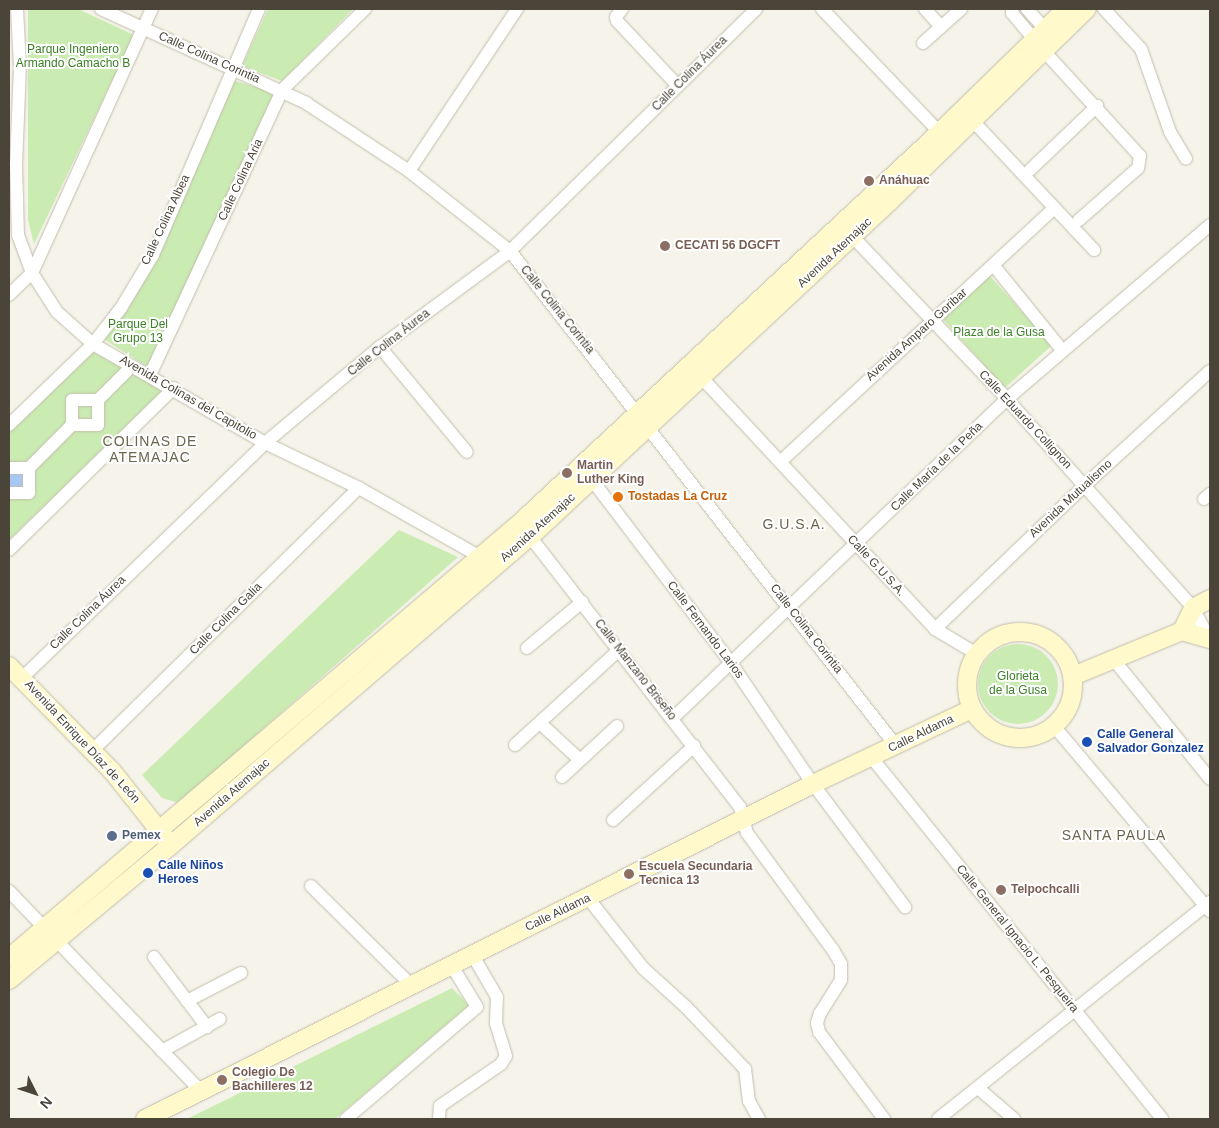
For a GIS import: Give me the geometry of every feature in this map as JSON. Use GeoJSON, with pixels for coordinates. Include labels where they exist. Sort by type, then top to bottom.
{"type":"FeatureCollection","features":[{"type":"Feature","properties":{"kind":"main road","name":"Avenida Atemajac"},"geometry":{"type":"LineString","coordinates":[[9,958],[50,934],[170,846],[496,566],[526,530],[945,137],[973,121],[1066,9]]}},
{"type":"Feature","properties":{"kind":"main road","name":"Avenida Atemajac"},"geometry":{"type":"LineString","coordinates":[[9,980],[50,934],[161,830],[480,557],[526,530],[592,480],[644,420],[702,378],[852,236],[945,137],[1041,40],[1087,9]]}},
{"type":"Feature","properties":{"kind":"main road"},"geometry":{"type":"LineString","coordinates":[[1073,676],[1182,631],[1194,608],[1210,599]]}},
{"type":"Feature","properties":{"kind":"main road"},"geometry":{"type":"LineString","coordinates":[[1182,631],[1210,640]]}},
{"type":"Feature","properties":{"kind":"main road"},"geometry":{"type":"LineString","coordinates":[[1024,632],[1041,636],[1056,645],[1067,659],[1073,676],[1070,704],[1054,726],[1040,735],[1009,738],[981,722],[972,709],[967,681],[976,654],[998,637],[1024,632]]}},
{"type":"Feature","properties":{"kind":"main road","name":"Avenida Enrique Díaz de León"},"geometry":{"type":"LineString","coordinates":[[15,672],[93,750],[161,830],[170,846]]}},
{"type":"Feature","properties":{"kind":"main road","name":"Calle Aldama"},"geometry":{"type":"LineString","coordinates":[[145,1119],[744,821],[812,784],[872,758],[972,709]]}},
{"type":"Feature","properties":{"kind":"street","name":"Avenida Colinas del Capitolio"},"geometry":{"type":"LineString","coordinates":[[17,9],[19,36],[12,168],[18,234],[32,273],[57,312],[93,344],[174,388],[265,443],[359,488],[496,566]]}},
{"type":"Feature","properties":{"kind":"street","name":"Calle Colina Corintia"},"geometry":{"type":"LineString","coordinates":[[101,9],[233,72],[283,89],[409,171],[510,251],[644,420],[896,746]]}},
{"type":"Feature","properties":{"kind":"street"},"geometry":{"type":"LineString","coordinates":[[9,295],[32,273],[152,9]]}},
{"type":"Feature","properties":{"kind":"street","name":"Calle Colina Albea"},"geometry":{"type":"LineString","coordinates":[[9,424],[93,344],[121,308],[153,254],[259,9]]}},
{"type":"Feature","properties":{"kind":"street","name":"Calle Colina Aria"},"geometry":{"type":"LineString","coordinates":[[150,375],[283,89],[365,9]]}},
{"type":"Feature","properties":{"kind":"street"},"geometry":{"type":"LineString","coordinates":[[409,171],[517,9]]}},
{"type":"Feature","properties":{"kind":"street","name":"Calle Colina Áurea"},"geometry":{"type":"LineString","coordinates":[[15,672],[265,443],[380,347],[510,251],[756,9]]}},
{"type":"Feature","properties":{"kind":"street"},"geometry":{"type":"LineString","coordinates":[[822,9],[945,137]]}},
{"type":"Feature","properties":{"kind":"street"},"geometry":{"type":"LineString","coordinates":[[925,9],[941,27]]}},
{"type":"Feature","properties":{"kind":"street"},"geometry":{"type":"LineString","coordinates":[[923,43],[962,9]]}},
{"type":"Feature","properties":{"kind":"street"},"geometry":{"type":"LineString","coordinates":[[1012,9],[1012,13],[1041,40],[1131,143],[1140,156],[1141,163],[1078,220]]}},
{"type":"Feature","properties":{"kind":"street"},"geometry":{"type":"LineString","coordinates":[[1027,9],[1041,40]]}},
{"type":"Feature","properties":{"kind":"street"},"geometry":{"type":"LineString","coordinates":[[1104,9],[1140,49],[1170,132],[1186,158]]}},
{"type":"Feature","properties":{"kind":"street"},"geometry":{"type":"LineString","coordinates":[[619,13],[678,86]]}},
{"type":"Feature","properties":{"kind":"street"},"geometry":{"type":"LineString","coordinates":[[9,46],[19,36]]}},
{"type":"Feature","properties":{"kind":"street"},"geometry":{"type":"LineString","coordinates":[[1030,170],[1097,106]]}},
{"type":"Feature","properties":{"kind":"street"},"geometry":{"type":"LineString","coordinates":[[973,121],[1094,250]]}},
{"type":"Feature","properties":{"kind":"street","name":"Avenida Amparo Goribar"},"geometry":{"type":"LineString","coordinates":[[780,462],[930,321],[994,266],[1054,208]]}},
{"type":"Feature","properties":{"kind":"street","name":"Calle María de la Peña"},"geometry":{"type":"LineString","coordinates":[[673,718],[857,545],[1008,399],[1062,350],[1210,225]]}},
{"type":"Feature","properties":{"kind":"street","name":"Calle Eduardo Collignon"},"geometry":{"type":"LineString","coordinates":[[852,236],[930,321],[1008,399],[1194,608],[1210,640]]}},
{"type":"Feature","properties":{"kind":"street"},"geometry":{"type":"LineString","coordinates":[[994,266],[1062,350]]}},
{"type":"Feature","properties":{"kind":"street"},"geometry":{"type":"LineString","coordinates":[[380,347],[467,452]]}},
{"type":"Feature","properties":{"kind":"street","name":"Avenida Mutualismo"},"geometry":{"type":"LineString","coordinates":[[935,629],[1084,485],[1210,371]]}},
{"type":"Feature","properties":{"kind":"street"},"geometry":{"type":"LineString","coordinates":[[72,425],[72,400],[98,400],[126,372]]}},
{"type":"Feature","properties":{"kind":"street","name":"Calle G.U.S.A."},"geometry":{"type":"LineString","coordinates":[[702,378],[935,629],[976,654]]}},
{"type":"Feature","properties":{"kind":"street"},"geometry":{"type":"LineString","coordinates":[[9,550],[174,388]]}},
{"type":"Feature","properties":{"kind":"street"},"geometry":{"type":"LineString","coordinates":[[9,468],[29,468],[72,425],[98,425],[98,400]]}},
{"type":"Feature","properties":{"kind":"street"},"geometry":{"type":"LineString","coordinates":[[9,493],[30,492],[29,468]]}},
{"type":"Feature","properties":{"kind":"street","name":"Calle Fernando Larios"},"geometry":{"type":"LineString","coordinates":[[592,480],[731,663],[812,784],[905,907]]}},
{"type":"Feature","properties":{"kind":"street","name":"Calle Colina Galia"},"geometry":{"type":"LineString","coordinates":[[93,750],[359,488]]}},
{"type":"Feature","properties":{"kind":"street","name":"Calle Manzano Briseño"},"geometry":{"type":"LineString","coordinates":[[526,530],[740,807],[748,833],[841,964],[841,980],[817,1023],[820,1032],[884,1119]]}},
{"type":"Feature","properties":{"kind":"street"},"geometry":{"type":"LineString","coordinates":[[526,648],[582,602]]}},
{"type":"Feature","properties":{"kind":"street"},"geometry":{"type":"LineString","coordinates":[[515,745],[619,650]]}},
{"type":"Feature","properties":{"kind":"street"},"geometry":{"type":"LineString","coordinates":[[1114,660],[1210,778]]}},
{"type":"Feature","properties":{"kind":"street"},"geometry":{"type":"LineString","coordinates":[[540,723],[580,760]]}},
{"type":"Feature","properties":{"kind":"street"},"geometry":{"type":"LineString","coordinates":[[562,777],[617,726]]}},
{"type":"Feature","properties":{"kind":"street"},"geometry":{"type":"LineString","coordinates":[[938,1119],[1209,906],[1054,726]]}},
{"type":"Feature","properties":{"kind":"street"},"geometry":{"type":"LineString","coordinates":[[613,820],[694,746]]}},
{"type":"Feature","properties":{"kind":"street","name":"Calle General Ignacio L. Pesqueira"},"geometry":{"type":"LineString","coordinates":[[872,758],[1162,1119]]}},
{"type":"Feature","properties":{"kind":"street"},"geometry":{"type":"LineString","coordinates":[[311,886],[412,986]]}},
{"type":"Feature","properties":{"kind":"street"},"geometry":{"type":"LineString","coordinates":[[9,891],[201,1090]]}},
{"type":"Feature","properties":{"kind":"street"},"geometry":{"type":"LineString","coordinates":[[588,898],[642,968],[686,1007],[746,1069],[749,1101],[759,1119]]}},
{"type":"Feature","properties":{"kind":"street"},"geometry":{"type":"LineString","coordinates":[[439,1119],[440,1106],[500,1064],[506,1056],[496,1023],[497,997],[473,956]]}},
{"type":"Feature","properties":{"kind":"street"},"geometry":{"type":"LineString","coordinates":[[154,957],[206,1027]]}},
{"type":"Feature","properties":{"kind":"street"},"geometry":{"type":"LineString","coordinates":[[346,1119],[477,1007],[452,966]]}},
{"type":"Feature","properties":{"kind":"street"},"geometry":{"type":"LineString","coordinates":[[187,1001],[241,973]]}},
{"type":"Feature","properties":{"kind":"street"},"geometry":{"type":"LineString","coordinates":[[162,1051],[220,1019]]}},
{"type":"Feature","properties":{"kind":"street"},"geometry":{"type":"LineString","coordinates":[[978,1088],[1014,1119]]}},
{"type":"Feature","properties":{"kind":"green space","name":"Parque Ingeniero Armando Camacho B"},"geometry":{"type":"Polygon","coordinates":[[[28,9],[78,9],[134,35],[34,244],[28,220],[28,9]]]}},
{"type":"Feature","properties":{"kind":"green space"},"geometry":{"type":"Polygon","coordinates":[[[268,9],[353,9],[282,81],[242,66],[268,9]]]}},
{"type":"Feature","properties":{"kind":"green space","name":"Parque Del Grupo 13"},"geometry":{"type":"Polygon","coordinates":[[[232,80],[276,93],[147,367],[104,339],[128,305],[232,80]]]}},
{"type":"Feature","properties":{"kind":"green space","name":"Plaza de la Gusa"},"geometry":{"type":"Polygon","coordinates":[[[990,276],[1052,345],[1005,388],[942,319],[990,276]]]}},
{"type":"Feature","properties":{"kind":"green space"},"geometry":{"type":"Polygon","coordinates":[[[91,351],[163,390],[9,540],[9,432],[91,351]]]}},
{"type":"Feature","properties":{"kind":"green space"},"geometry":{"type":"Polygon","coordinates":[[[399,530],[458,557],[179,803],[162,798],[142,775],[399,530]]]}},
{"type":"Feature","properties":{"kind":"green space","name":"Glorieta de la Gusa"},"geometry":{"type":"Polygon","coordinates":[[[1018,644],[1033,647],[1046,656],[1055,669],[1058,684],[1055,699],[1046,712],[1033,721],[1018,724],[1003,721],[990,712],[981,699],[978,684],[981,669],[990,656],[1003,647],[1018,644]]]}},
{"type":"Feature","properties":{"kind":"green space"},"geometry":{"type":"Polygon","coordinates":[[[452,988],[469,1005],[335,1119],[187,1119],[452,988]]]}},
{"type":"Feature","properties":{"kind":"water"},"geometry":{"type":"Polygon","coordinates":[[[9,472],[24,472],[24,488],[9,488],[9,472]]]}},
{"type":"Feature","properties":{"kind":"place","name":"Anáhuac"},"geometry":{"type":"Point","coordinates":[869,181]}},
{"type":"Feature","properties":{"kind":"place","name":"CECATI 56 DGCFT"},"geometry":{"type":"Point","coordinates":[665,246]}},
{"type":"Feature","properties":{"kind":"place","name":"Martin Luther King"},"geometry":{"type":"Point","coordinates":[567,473]}},
{"type":"Feature","properties":{"kind":"place","name":"Tostadas La Cruz"},"geometry":{"type":"Point","coordinates":[618,497]}},
{"type":"Feature","properties":{"kind":"place","name":"Calle General Salvador Gonzalez"},"geometry":{"type":"Point","coordinates":[1087,742]}},
{"type":"Feature","properties":{"kind":"place","name":"Pemex"},"geometry":{"type":"Point","coordinates":[112,836]}},
{"type":"Feature","properties":{"kind":"place","name":"Calle Niños Heroes"},"geometry":{"type":"Point","coordinates":[148,873]}},
{"type":"Feature","properties":{"kind":"place","name":"Escuela Secundaria Tecnica 13"},"geometry":{"type":"Point","coordinates":[629,874]}},
{"type":"Feature","properties":{"kind":"place","name":"Telpochcalli"},"geometry":{"type":"Point","coordinates":[1001,890]}},
{"type":"Feature","properties":{"kind":"place","name":"Colegio De Bachilleres 12"},"geometry":{"type":"Point","coordinates":[222,1080]}},
{"type":"Feature","properties":{"kind":"district","name":"COLINAS DE ATEMAJAC"},"geometry":{"type":"Point","coordinates":[150,450]}},
{"type":"Feature","properties":{"kind":"district","name":"G.U.S.A."},"geometry":{"type":"Point","coordinates":[794,524]}},
{"type":"Feature","properties":{"kind":"district","name":"SANTA PAULA"},"geometry":{"type":"Point","coordinates":[1114,835]}}]}
